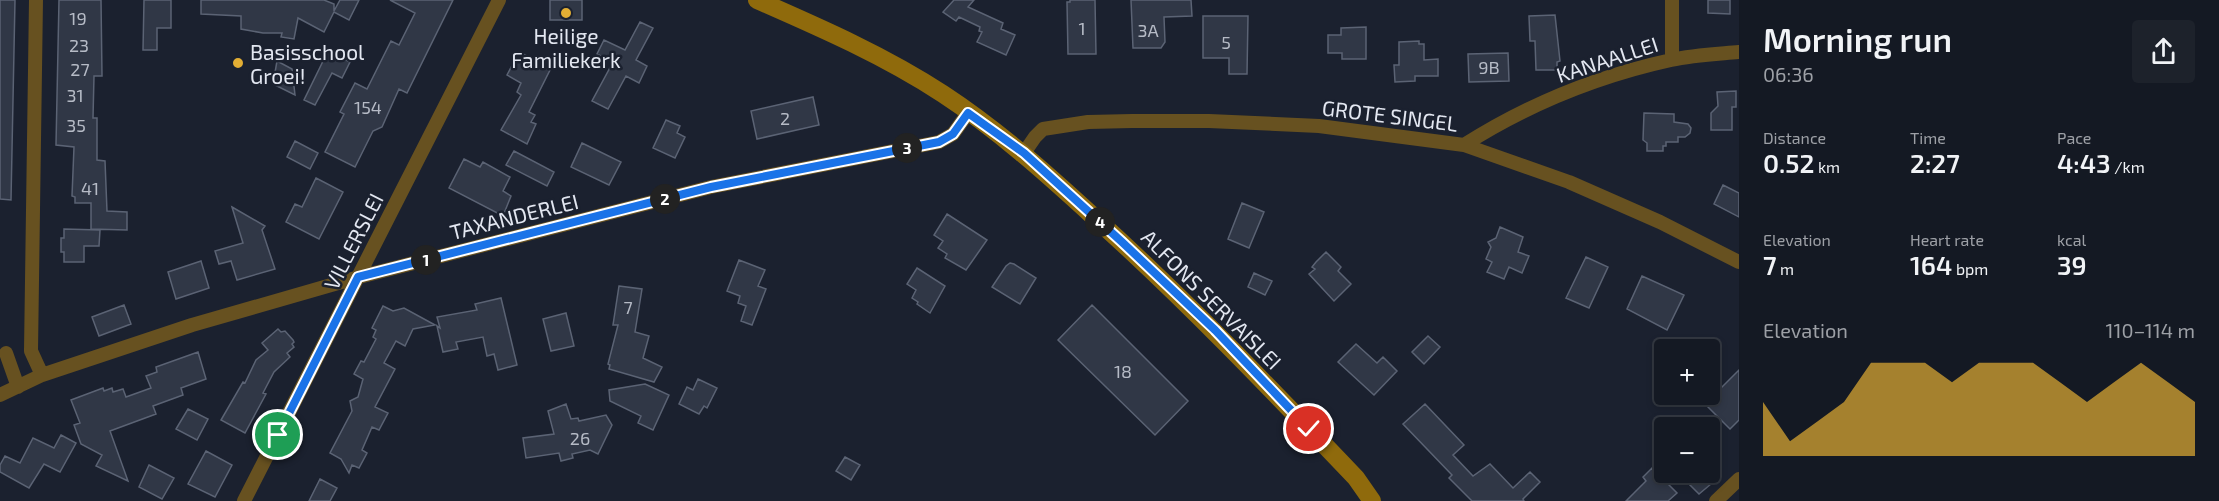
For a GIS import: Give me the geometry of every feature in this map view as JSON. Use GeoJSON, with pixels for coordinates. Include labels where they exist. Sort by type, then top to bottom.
{"type":"FeatureCollection","features":[{"type":"Feature","properties":{"kind":"street"},"geometry":{"type":"LineString","coordinates":[[36,0],[31,351],[42,375]]}},
{"type":"Feature","properties":{"kind":"street","name":"VILLERSLEI"},"geometry":{"type":"LineString","coordinates":[[244,501],[498,0]]}},
{"type":"Feature","properties":{"kind":"street","name":"ALFONS SERVAISLEI"},"geometry":{"type":"LineString","coordinates":[[757,0],[872,53],[945,95],[1024,153],[1215,330],[1356,478],[1372,501]]}},
{"type":"Feature","properties":{"kind":"street"},"geometry":{"type":"LineString","coordinates":[[1672,0],[1672,59]]}},
{"type":"Feature","properties":{"kind":"street","name":"KANAALLEI"},"geometry":{"type":"LineString","coordinates":[[1464,145],[1506,121],[1588,83],[1672,59],[1739,52]]}},
{"type":"Feature","properties":{"kind":"street","name":"TAXANDERLEI"},"geometry":{"type":"LineString","coordinates":[[0,395],[42,375],[192,325],[358,277],[711,187],[939,142],[953,134],[968,113]]}},
{"type":"Feature","properties":{"kind":"street","name":"GROTE SINGEL"},"geometry":{"type":"LineString","coordinates":[[1024,153],[1044,129],[1088,122],[1132,121],[1209,121],[1319,126],[1464,145],[1569,182],[1660,222],[1739,262]]}},
{"type":"Feature","properties":{"kind":"street"},"geometry":{"type":"LineString","coordinates":[[18,387],[3,351],[31,351]]}},
{"type":"Feature","properties":{"kind":"street"},"geometry":{"type":"LineString","coordinates":[[1716,501],[1739,479]]}},
{"type":"Feature","properties":{"kind":"building"},"geometry":{"type":"Polygon","coordinates":[[[0,0],[15,0],[11,200],[0,199],[0,0]]]}},
{"type":"Feature","properties":{"kind":"building"},"geometry":{"type":"Polygon","coordinates":[[[59,0],[101,0],[102,76],[94,76],[93,118],[97,118],[97,160],[105,161],[107,211],[127,212],[127,230],[91,229],[91,203],[75,203],[75,197],[72,196],[74,147],[56,145],[59,0]]]}},
{"type":"Feature","properties":{"kind":"building"},"geometry":{"type":"Polygon","coordinates":[[[144,0],[171,0],[171,28],[157,28],[157,50],[143,50],[144,0]]]}},
{"type":"Feature","properties":{"kind":"building"},"geometry":{"type":"Polygon","coordinates":[[[201,0],[324,0],[334,4],[334,11],[340,0],[359,0],[349,20],[334,12],[324,32],[298,18],[294,39],[281,37],[282,33],[263,33],[241,29],[241,16],[201,14],[201,0]]]}},
{"type":"Feature","properties":{"kind":"building"},"geometry":{"type":"Polygon","coordinates":[[[390,0],[453,0],[407,93],[399,89],[382,127],[373,131],[355,167],[325,152],[344,114],[340,112],[355,83],[367,89],[391,41],[399,45],[415,13],[390,0]]]}},
{"type":"Feature","properties":{"kind":"building","name":"Heilige Familiekerk"},"geometry":{"type":"Polygon","coordinates":[[[550,0],[582,0],[582,20],[550,20],[550,0]]]}},
{"type":"Feature","properties":{"kind":"building"},"geometry":{"type":"Polygon","coordinates":[[[954,0],[974,0],[968,7],[1003,23],[1001,29],[1015,35],[1006,55],[977,42],[982,32],[979,31],[980,27],[959,17],[956,21],[943,12],[954,0]]]}},
{"type":"Feature","properties":{"kind":"building"},"geometry":{"type":"Polygon","coordinates":[[[1095,0],[1096,54],[1068,54],[1067,2],[1095,0]]]}},
{"type":"Feature","properties":{"kind":"building"},"geometry":{"type":"Polygon","coordinates":[[[1131,0],[1191,0],[1192,16],[1164,17],[1165,42],[1161,48],[1133,48],[1131,0]]]}},
{"type":"Feature","properties":{"kind":"building"},"geometry":{"type":"Polygon","coordinates":[[[1708,0],[1730,0],[1730,14],[1708,13],[1708,0]]]}},
{"type":"Feature","properties":{"kind":"building"},"geometry":{"type":"Polygon","coordinates":[[[1555,15],[1560,61],[1557,62],[1557,70],[1536,70],[1535,41],[1530,41],[1529,16],[1555,15]]]}},
{"type":"Feature","properties":{"kind":"building"},"geometry":{"type":"Polygon","coordinates":[[[1203,16],[1248,16],[1247,74],[1229,74],[1229,58],[1203,58],[1203,16]]]}},
{"type":"Feature","properties":{"kind":"building"},"geometry":{"type":"Polygon","coordinates":[[[640,22],[653,28],[636,60],[647,66],[639,83],[626,76],[608,109],[592,101],[613,62],[597,54],[604,40],[625,50],[640,22]]]}},
{"type":"Feature","properties":{"kind":"building"},"geometry":{"type":"Polygon","coordinates":[[[1366,27],[1366,59],[1342,59],[1342,53],[1328,53],[1328,35],[1341,35],[1341,28],[1366,27]]]}},
{"type":"Feature","properties":{"kind":"building"},"geometry":{"type":"Polygon","coordinates":[[[1419,41],[1419,44],[1424,44],[1424,60],[1438,59],[1438,76],[1415,76],[1415,81],[1395,82],[1394,65],[1399,65],[1399,42],[1419,41]]]}},
{"type":"Feature","properties":{"kind":"building"},"geometry":{"type":"Polygon","coordinates":[[[328,51],[350,62],[342,78],[332,73],[315,105],[304,100],[328,51]]]}},
{"type":"Feature","properties":{"kind":"building"},"geometry":{"type":"Polygon","coordinates":[[[519,52],[551,68],[529,112],[535,115],[531,122],[536,124],[527,144],[501,130],[521,95],[517,92],[521,83],[507,75],[519,52]]]}},
{"type":"Feature","properties":{"kind":"building"},"geometry":{"type":"Polygon","coordinates":[[[1508,53],[1509,81],[1469,82],[1468,54],[1508,53]]]}},
{"type":"Feature","properties":{"kind":"building"},"geometry":{"type":"Polygon","coordinates":[[[277,61],[292,69],[295,95],[273,84],[277,61]]]}},
{"type":"Feature","properties":{"kind":"building"},"geometry":{"type":"Polygon","coordinates":[[[1736,91],[1736,107],[1732,107],[1732,130],[1711,130],[1711,113],[1718,106],[1717,92],[1736,91]]]}},
{"type":"Feature","properties":{"kind":"building"},"geometry":{"type":"Polygon","coordinates":[[[813,97],[819,125],[757,139],[751,111],[813,97]]]}},
{"type":"Feature","properties":{"kind":"building"},"geometry":{"type":"Polygon","coordinates":[[[1644,113],[1674,114],[1674,122],[1688,124],[1691,128],[1690,133],[1685,137],[1678,137],[1678,142],[1666,142],[1663,151],[1647,151],[1647,143],[1643,140],[1644,113]]]}},
{"type":"Feature","properties":{"kind":"building"},"geometry":{"type":"Polygon","coordinates":[[[666,120],[680,126],[677,133],[685,137],[675,158],[653,148],[666,120]]]}},
{"type":"Feature","properties":{"kind":"building"},"geometry":{"type":"Polygon","coordinates":[[[295,141],[318,153],[310,169],[287,157],[295,141]]]}},
{"type":"Feature","properties":{"kind":"building"},"geometry":{"type":"Polygon","coordinates":[[[582,143],[621,162],[609,185],[571,167],[582,143]]]}},
{"type":"Feature","properties":{"kind":"building"},"geometry":{"type":"Polygon","coordinates":[[[514,151],[554,172],[547,186],[506,165],[514,151]]]}},
{"type":"Feature","properties":{"kind":"building"},"geometry":{"type":"Polygon","coordinates":[[[464,159],[480,167],[483,162],[510,177],[503,191],[511,196],[503,216],[449,188],[464,159]]]}},
{"type":"Feature","properties":{"kind":"building"},"geometry":{"type":"Polygon","coordinates":[[[316,178],[343,192],[319,239],[286,222],[295,204],[302,207],[316,178]]]}},
{"type":"Feature","properties":{"kind":"building"},"geometry":{"type":"Polygon","coordinates":[[[1723,185],[1739,193],[1739,217],[1714,204],[1723,185]]]}},
{"type":"Feature","properties":{"kind":"building"},"geometry":{"type":"Polygon","coordinates":[[[1242,203],[1264,212],[1249,248],[1228,239],[1242,203]]]}},
{"type":"Feature","properties":{"kind":"building"},"geometry":{"type":"Polygon","coordinates":[[[232,207],[265,226],[262,230],[275,269],[237,280],[231,261],[219,264],[215,251],[243,243],[232,207]]]}},
{"type":"Feature","properties":{"kind":"building"},"geometry":{"type":"Polygon","coordinates":[[[947,214],[987,240],[966,270],[945,258],[947,254],[938,248],[943,241],[934,235],[947,214]]]}},
{"type":"Feature","properties":{"kind":"building"},"geometry":{"type":"Polygon","coordinates":[[[1500,227],[1523,237],[1518,252],[1529,256],[1522,273],[1509,267],[1504,279],[1487,272],[1492,262],[1486,259],[1491,247],[1488,242],[1496,238],[1500,227]]]}},
{"type":"Feature","properties":{"kind":"building"},"geometry":{"type":"Polygon","coordinates":[[[64,229],[100,230],[99,246],[84,246],[84,262],[64,262],[61,238],[64,238],[64,229]]]}},
{"type":"Feature","properties":{"kind":"building"},"geometry":{"type":"Polygon","coordinates":[[[1326,252],[1341,267],[1338,271],[1351,284],[1334,301],[1309,274],[1315,269],[1312,267],[1326,252]]]}},
{"type":"Feature","properties":{"kind":"building"},"geometry":{"type":"Polygon","coordinates":[[[1586,257],[1608,267],[1589,308],[1566,298],[1586,257]]]}},
{"type":"Feature","properties":{"kind":"building"},"geometry":{"type":"Polygon","coordinates":[[[739,260],[765,270],[758,286],[766,289],[752,325],[741,321],[746,306],[738,303],[740,296],[727,291],[739,260]]]}},
{"type":"Feature","properties":{"kind":"building"},"geometry":{"type":"Polygon","coordinates":[[[201,261],[209,288],[176,299],[168,272],[201,261]]]}},
{"type":"Feature","properties":{"kind":"building"},"geometry":{"type":"Polygon","coordinates":[[[1010,263],[1036,278],[1020,304],[992,287],[1010,263]]]}},
{"type":"Feature","properties":{"kind":"building"},"geometry":{"type":"Polygon","coordinates":[[[917,268],[945,286],[930,313],[912,298],[916,290],[907,284],[917,268]]]}},
{"type":"Feature","properties":{"kind":"building"},"geometry":{"type":"Polygon","coordinates":[[[1254,273],[1272,281],[1265,295],[1248,287],[1254,273]]]}},
{"type":"Feature","properties":{"kind":"building"},"geometry":{"type":"Polygon","coordinates":[[[1642,276],[1684,295],[1667,330],[1627,309],[1642,276]]]}},
{"type":"Feature","properties":{"kind":"building"},"geometry":{"type":"Polygon","coordinates":[[[619,286],[642,289],[635,332],[649,336],[643,358],[662,367],[654,382],[609,369],[608,364],[618,325],[613,325],[619,286]]]}},
{"type":"Feature","properties":{"kind":"building"},"geometry":{"type":"Polygon","coordinates":[[[501,298],[517,365],[498,370],[494,354],[487,356],[483,337],[456,342],[458,349],[443,352],[437,317],[477,310],[475,304],[501,298]]]}},
{"type":"Feature","properties":{"kind":"building"},"geometry":{"type":"Polygon","coordinates":[[[124,305],[131,324],[99,336],[92,317],[124,305]]]}},
{"type":"Feature","properties":{"kind":"building"},"geometry":{"type":"Polygon","coordinates":[[[1092,305],[1188,401],[1155,435],[1058,340],[1092,305]]]}},
{"type":"Feature","properties":{"kind":"building"},"geometry":{"type":"Polygon","coordinates":[[[383,306],[393,311],[404,308],[435,325],[413,329],[405,346],[396,341],[384,363],[395,369],[375,407],[388,413],[379,430],[372,427],[362,450],[367,453],[359,468],[352,465],[349,473],[341,459],[330,453],[352,411],[350,401],[358,397],[363,379],[354,374],[361,361],[364,362],[376,339],[373,337],[376,330],[372,328],[383,306]]]}},
{"type":"Feature","properties":{"kind":"building"},"geometry":{"type":"Polygon","coordinates":[[[566,313],[574,346],[551,351],[543,319],[566,313]]]}},
{"type":"Feature","properties":{"kind":"building"},"geometry":{"type":"Polygon","coordinates":[[[278,329],[281,332],[285,331],[293,340],[294,347],[287,353],[290,357],[274,372],[263,393],[266,394],[245,433],[221,420],[243,382],[245,383],[256,360],[268,350],[262,343],[278,329]]]}},
{"type":"Feature","properties":{"kind":"building"},"geometry":{"type":"Polygon","coordinates":[[[1428,336],[1440,347],[1424,364],[1412,352],[1428,336]]]}},
{"type":"Feature","properties":{"kind":"building"},"geometry":{"type":"Polygon","coordinates":[[[1356,344],[1377,363],[1383,357],[1397,371],[1374,395],[1338,362],[1356,344]]]}},
{"type":"Feature","properties":{"kind":"building"},"geometry":{"type":"Polygon","coordinates":[[[198,352],[206,379],[181,388],[183,395],[153,406],[156,414],[110,431],[128,481],[96,466],[102,455],[81,444],[74,425],[80,423],[71,400],[103,388],[104,391],[112,388],[113,392],[123,389],[126,397],[151,388],[146,376],[157,372],[156,367],[198,352]]]}},
{"type":"Feature","properties":{"kind":"building"},"geometry":{"type":"Polygon","coordinates":[[[1739,370],[1739,420],[1730,429],[1706,405],[1720,405],[1720,389],[1739,370]]]}},
{"type":"Feature","properties":{"kind":"building"},"geometry":{"type":"Polygon","coordinates":[[[698,379],[717,388],[707,408],[704,406],[699,414],[679,404],[687,387],[693,390],[698,379]]]}},
{"type":"Feature","properties":{"kind":"building"},"geometry":{"type":"Polygon","coordinates":[[[645,384],[669,395],[653,430],[638,423],[641,416],[610,401],[609,390],[645,384]]]}},
{"type":"Feature","properties":{"kind":"building"},"geometry":{"type":"Polygon","coordinates":[[[566,404],[571,419],[578,418],[579,421],[606,415],[612,425],[598,454],[590,450],[572,454],[573,458],[561,461],[559,453],[526,458],[523,438],[554,434],[548,411],[566,404]]]}},
{"type":"Feature","properties":{"kind":"building"},"geometry":{"type":"Polygon","coordinates":[[[1425,404],[1464,445],[1453,455],[1473,476],[1490,464],[1513,488],[1530,472],[1540,482],[1523,499],[1524,501],[1472,501],[1449,478],[1452,475],[1403,424],[1425,404]]]}},
{"type":"Feature","properties":{"kind":"building"},"geometry":{"type":"Polygon","coordinates":[[[188,409],[208,419],[197,440],[176,429],[188,409]]]}},
{"type":"Feature","properties":{"kind":"building"},"geometry":{"type":"Polygon","coordinates":[[[61,435],[76,443],[60,472],[44,464],[29,488],[0,472],[0,465],[5,456],[20,463],[33,438],[54,448],[61,435]]]}},
{"type":"Feature","properties":{"kind":"building"},"geometry":{"type":"Polygon","coordinates":[[[206,451],[232,465],[215,497],[188,484],[206,451]]]}},
{"type":"Feature","properties":{"kind":"building"},"geometry":{"type":"Polygon","coordinates":[[[845,457],[860,465],[851,480],[836,471],[845,457]]]}},
{"type":"Feature","properties":{"kind":"building"},"geometry":{"type":"Polygon","coordinates":[[[149,465],[174,478],[162,499],[139,487],[149,465]]]}},
{"type":"Feature","properties":{"kind":"building"},"geometry":{"type":"Polygon","coordinates":[[[1652,468],[1654,483],[1667,483],[1677,493],[1668,501],[1626,501],[1646,481],[1643,477],[1652,468]]]}},
{"type":"Feature","properties":{"kind":"building"},"geometry":{"type":"Polygon","coordinates":[[[320,479],[337,488],[330,501],[309,501],[320,479]]]}},
{"type":"Feature","properties":{"kind":"building"},"geometry":{"type":"Polygon","coordinates":[[[1688,483],[1710,483],[1711,484],[1699,494],[1688,483]]]}},
{"type":"Feature","properties":{"kind":"place","name":"Heilige Familiekerk"},"geometry":{"type":"Point","coordinates":[566,13]}},
{"type":"Feature","properties":{"kind":"place","name":"Basisschool Groei!"},"geometry":{"type":"Point","coordinates":[238,63]}},
{"type":"Feature","properties":{"kind":"route"},"geometry":{"type":"LineString","coordinates":[[278,435],[358,277],[711,187],[939,142],[953,134],[968,113],[1024,153],[1122,242],[1215,330],[1309,429]]}}]}
